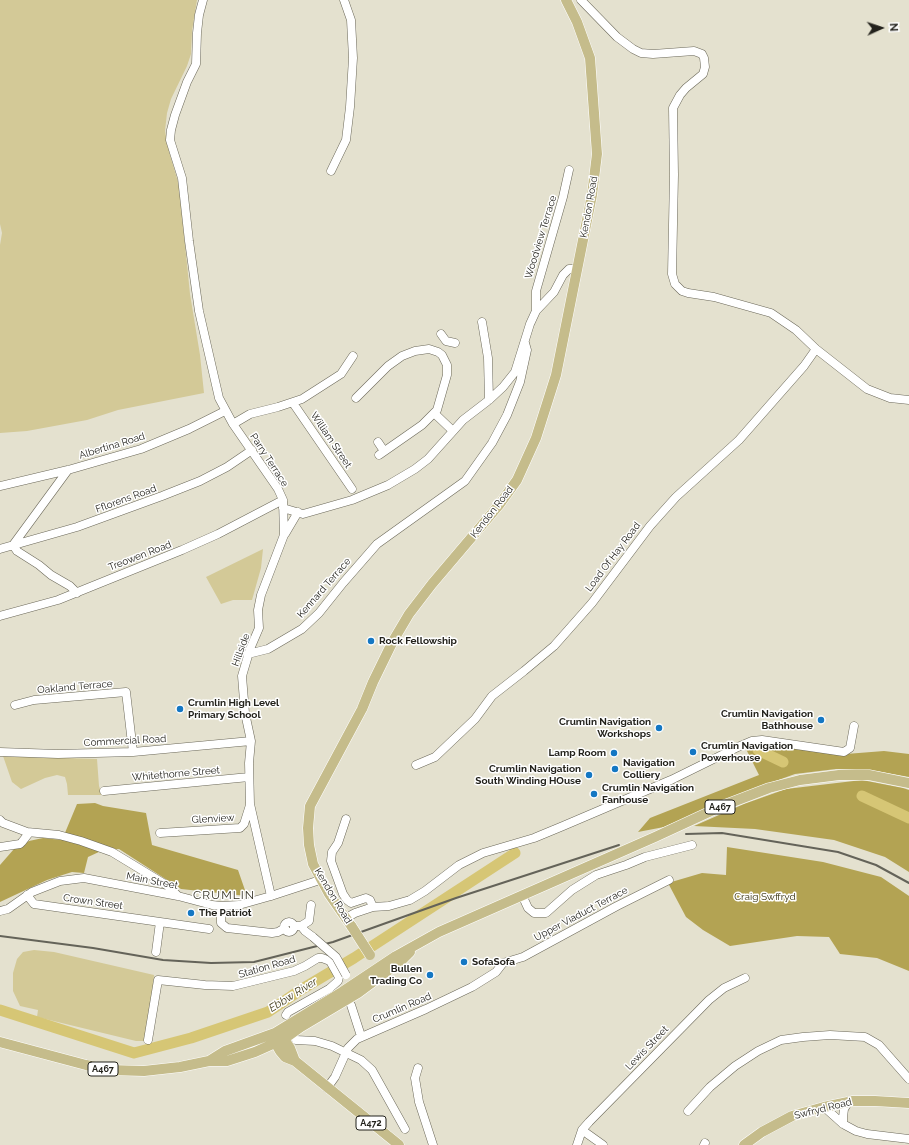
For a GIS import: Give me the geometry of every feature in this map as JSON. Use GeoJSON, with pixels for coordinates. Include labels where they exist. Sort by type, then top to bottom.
{"type":"FeatureCollection","features":[{"type":"Feature","properties":{"kind":"main road","name":"Kendon Road"},"geometry":{"type":"LineString","coordinates":[[381,971],[320,880],[313,864],[309,845],[308,828],[310,806],[362,709],[393,641],[409,614],[432,584],[499,506],[517,480],[536,438],[556,375],[592,195],[597,154],[590,58],[577,22],[566,0]]}},
{"type":"Feature","properties":{"kind":"main road","name":"A467"},"geometry":{"type":"LineString","coordinates":[[0,1042],[110,1070],[144,1071],[180,1068],[209,1061],[227,1061],[255,1052],[278,1039],[333,998],[381,971],[396,956],[419,942],[449,927],[709,812],[769,788],[800,780],[852,775],[869,775],[909,783]]}},
{"type":"Feature","properties":{"kind":"main road","name":"A467"},"geometry":{"type":"LineString","coordinates":[[209,1061],[225,1051],[278,1039]]}},
{"type":"Feature","properties":{"kind":"main road","name":"A472"},"geometry":{"type":"LineString","coordinates":[[278,1039],[280,1051],[285,1056],[295,1061],[399,1145]]}},
{"type":"Feature","properties":{"kind":"main road","name":"A472"},"geometry":{"type":"LineString","coordinates":[[278,1039],[290,1048],[295,1061]]}},
{"type":"Feature","properties":{"kind":"main road"},"geometry":{"type":"LineString","coordinates":[[255,1052],[285,1056]]}},
{"type":"Feature","properties":{"kind":"main road","name":"Swfryd Road"},"geometry":{"type":"LineString","coordinates":[[744,1145],[762,1132],[792,1116],[824,1107],[849,1102],[908,1102]]}},
{"type":"Feature","properties":{"kind":"street","name":"Parry Terrace"},"geometry":{"type":"LineString","coordinates":[[203,0],[199,14],[196,64],[187,82],[175,115],[170,140],[182,178],[189,242],[200,311],[216,391],[233,424],[278,489],[283,504]]}},
{"type":"Feature","properties":{"kind":"street"},"geometry":{"type":"LineString","coordinates":[[331,171],[346,140],[350,107],[353,58],[351,20],[344,0]]}},
{"type":"Feature","properties":{"kind":"street"},"geometry":{"type":"LineString","coordinates":[[581,0],[617,37],[633,49],[653,54],[694,51],[702,54],[706,64],[703,74],[680,94],[673,108],[674,175],[672,274],[675,284],[688,293],[714,297],[771,313],[796,330],[816,349],[867,389],[890,398],[909,400]]}},
{"type":"Feature","properties":{"kind":"street","name":"Woodview Terrace"},"geometry":{"type":"LineString","coordinates":[[536,311],[536,291],[545,255],[564,197],[569,170]]}},
{"type":"Feature","properties":{"kind":"street"},"geometry":{"type":"LineString","coordinates":[[283,504],[303,514],[352,500],[388,485],[415,469],[428,459],[463,420],[503,388],[515,372],[530,324],[536,311],[554,292],[563,275],[569,269],[577,269]]}},
{"type":"Feature","properties":{"kind":"street"},"geometry":{"type":"LineString","coordinates":[[482,322],[488,358],[489,400]]}},
{"type":"Feature","properties":{"kind":"street"},"geometry":{"type":"LineString","coordinates":[[440,334],[446,341],[455,343]]}},
{"type":"Feature","properties":{"kind":"street"},"geometry":{"type":"LineString","coordinates":[[438,352],[446,341]]}},
{"type":"Feature","properties":{"kind":"street","name":"Kennard Terrace"},"geometry":{"type":"LineString","coordinates":[[248,654],[268,649],[302,629],[319,613],[377,544],[465,480],[492,443],[507,415],[520,382],[527,350],[525,343]]}},
{"type":"Feature","properties":{"kind":"street"},"geometry":{"type":"LineString","coordinates":[[356,398],[388,366],[402,356],[415,351],[429,349],[438,352],[442,355],[447,365],[437,410],[422,425],[381,453],[378,442]]}},
{"type":"Feature","properties":{"kind":"street","name":"Load Of Hay Road"},"geometry":{"type":"LineString","coordinates":[[416,766],[435,757],[475,719],[492,696],[554,646],[592,603],[650,526],[676,497],[739,440],[804,366],[816,349]]}},
{"type":"Feature","properties":{"kind":"street"},"geometry":{"type":"LineString","coordinates":[[233,424],[250,414],[302,399],[341,374],[353,356]]}},
{"type":"Feature","properties":{"kind":"street","name":"William Street"},"geometry":{"type":"LineString","coordinates":[[293,402],[352,489]]}},
{"type":"Feature","properties":{"kind":"street","name":"Albertina Road"},"geometry":{"type":"LineString","coordinates":[[0,486],[68,470],[141,449],[189,429],[225,411]]}},
{"type":"Feature","properties":{"kind":"street"},"geometry":{"type":"LineString","coordinates":[[434,413],[453,431]]}},
{"type":"Feature","properties":{"kind":"street","name":"Fflorens Road"},"geometry":{"type":"LineString","coordinates":[[0,549],[77,527],[175,491],[200,481],[227,467],[252,450]]}},
{"type":"Feature","properties":{"kind":"street"},"geometry":{"type":"LineString","coordinates":[[68,470],[13,545],[17,551],[77,592]]}},
{"type":"Feature","properties":{"kind":"street","name":"Hillside"},"geometry":{"type":"LineString","coordinates":[[271,896],[250,804],[249,777],[251,741],[245,713],[242,676],[248,654],[259,628],[258,610],[261,595],[284,535],[283,504]]}},
{"type":"Feature","properties":{"kind":"street","name":"Treowen Road"},"geometry":{"type":"LineString","coordinates":[[0,616],[58,600],[182,550],[283,504]]}},
{"type":"Feature","properties":{"kind":"street"},"geometry":{"type":"LineString","coordinates":[[284,535],[298,512]]}},
{"type":"Feature","properties":{"kind":"street","name":"Oakland Terrace"},"geometry":{"type":"LineString","coordinates":[[15,705],[34,700],[126,692],[133,752]]}},
{"type":"Feature","properties":{"kind":"street"},"geometry":{"type":"LineString","coordinates":[[346,918],[355,913],[373,907],[389,906],[410,900],[425,891],[459,865],[477,856],[534,838],[563,826],[671,780],[738,747],[762,740],[844,752],[850,748],[854,726]]}},
{"type":"Feature","properties":{"kind":"street","name":"Commercial Road"},"geometry":{"type":"LineString","coordinates":[[0,752],[58,754],[133,752],[251,741]]}},
{"type":"Feature","properties":{"kind":"street","name":"Whitethorne Street"},"geometry":{"type":"LineString","coordinates":[[104,791],[249,777]]}},
{"type":"Feature","properties":{"kind":"street","name":"Glenview"},"geometry":{"type":"LineString","coordinates":[[160,833],[240,828],[244,824],[250,804]]}},
{"type":"Feature","properties":{"kind":"street"},"geometry":{"type":"LineString","coordinates":[[346,819],[338,842],[332,852],[331,861],[343,894],[347,900],[351,903],[366,898],[370,900],[373,907]]}},
{"type":"Feature","properties":{"kind":"street"},"geometry":{"type":"LineString","coordinates":[[0,820],[3,823],[29,833],[59,835],[112,852],[168,886],[178,896]]}},
{"type":"Feature","properties":{"kind":"street"},"geometry":{"type":"LineString","coordinates":[[0,848],[20,844],[29,833]]}},
{"type":"Feature","properties":{"kind":"street"},"geometry":{"type":"LineString","coordinates":[[522,895],[528,908],[534,913],[546,913],[572,890],[596,875],[645,857],[692,845]]}},
{"type":"Feature","properties":{"kind":"street","name":"Main Street"},"geometry":{"type":"LineString","coordinates":[[0,911],[8,909],[32,892],[60,881],[84,878],[221,906],[239,905],[320,880]]}},
{"type":"Feature","properties":{"kind":"street","name":"Upper Viaduct Terrace"},"geometry":{"type":"LineString","coordinates":[[503,964],[523,957],[617,906],[669,880]]}},
{"type":"Feature","properties":{"kind":"street","name":"Crown Street"},"geometry":{"type":"LineString","coordinates":[[28,895],[34,904],[209,929]]}},
{"type":"Feature","properties":{"kind":"street"},"geometry":{"type":"LineString","coordinates":[[298,926],[309,922],[311,905]]}},
{"type":"Feature","properties":{"kind":"street"},"geometry":{"type":"LineString","coordinates":[[221,906],[221,923],[227,928],[272,933],[278,932],[285,928],[285,924],[288,922],[298,926],[336,957],[342,975],[350,982]]}},
{"type":"Feature","properties":{"kind":"street"},"geometry":{"type":"LineString","coordinates":[[156,952],[160,922]]}},
{"type":"Feature","properties":{"kind":"street","name":"Station Road"},"geometry":{"type":"LineString","coordinates":[[148,1040],[158,980],[205,985],[238,985],[294,971],[318,958],[328,960],[342,975]]}},
{"type":"Feature","properties":{"kind":"street","name":"Crumlin Road"},"geometry":{"type":"LineString","coordinates":[[327,1088],[335,1077],[352,1042],[361,1036],[426,1010],[472,987],[496,972],[503,964]]}},
{"type":"Feature","properties":{"kind":"street"},"geometry":{"type":"LineString","coordinates":[[286,1015],[288,1012],[334,986],[342,975]]}},
{"type":"Feature","properties":{"kind":"street","name":"Lewis Street"},"geometry":{"type":"LineString","coordinates":[[577,1145],[582,1130],[589,1122],[709,1000],[724,988],[745,978]]}},
{"type":"Feature","properties":{"kind":"street"},"geometry":{"type":"LineString","coordinates":[[351,1005],[361,1036]]}},
{"type":"Feature","properties":{"kind":"street"},"geometry":{"type":"LineString","coordinates":[[688,1111],[710,1087],[735,1066],[758,1051],[781,1040],[830,1034],[865,1037],[879,1045],[909,1079]]}},
{"type":"Feature","properties":{"kind":"street"},"geometry":{"type":"LineString","coordinates":[[296,1040],[326,1044],[361,1060],[372,1070],[405,1129]]}},
{"type":"Feature","properties":{"kind":"street"},"geometry":{"type":"LineString","coordinates":[[418,1068],[414,1078],[419,1102],[433,1145]]}},
{"type":"Feature","properties":{"kind":"street"},"geometry":{"type":"LineString","coordinates":[[843,1124],[844,1109],[849,1102]]}},
{"type":"Feature","properties":{"kind":"street"},"geometry":{"type":"LineString","coordinates":[[824,1107],[843,1124],[856,1132],[909,1139]]}},
{"type":"Feature","properties":{"kind":"street"},"geometry":{"type":"LineString","coordinates":[[582,1130],[603,1145]]}},
{"type":"Feature","properties":{"kind":"shaded area"},"geometry":{"type":"Polygon","coordinates":[[[0,0],[197,0],[192,31],[191,54],[187,66],[171,99],[167,113],[165,131],[179,185],[190,294],[200,355],[204,393],[118,410],[87,420],[27,431],[0,433],[0,245],[2,233],[0,224],[0,0]]]}},
{"type":"Feature","properties":{"kind":"shaded area"},"geometry":{"type":"Polygon","coordinates":[[[263,549],[261,568],[252,600],[233,600],[221,604],[206,577],[263,549]]]}},
{"type":"Feature","properties":{"kind":"shaded area"},"geometry":{"type":"Polygon","coordinates":[[[3,756],[97,759],[99,786],[102,795],[68,795],[65,777],[57,775],[45,778],[21,789],[12,782],[3,756]]]}},
{"type":"Feature","properties":{"kind":"shaded area"},"geometry":{"type":"Polygon","coordinates":[[[34,950],[54,952],[154,975],[149,1034],[144,1041],[136,1041],[37,1017],[38,1010],[20,1006],[13,991],[13,973],[17,959],[23,952],[34,950]]]}},
{"type":"Feature","properties":{"kind":"green space"},"geometry":{"type":"Polygon","coordinates":[[[765,744],[846,754],[884,751],[909,754],[909,777],[876,771],[836,769],[795,774],[748,791],[664,827],[638,832],[650,818],[759,775],[746,749],[765,744]]]}},
{"type":"Feature","properties":{"kind":"green space"},"geometry":{"type":"Polygon","coordinates":[[[862,780],[909,790],[909,872],[885,857],[834,840],[755,829],[694,826],[744,804],[786,789],[862,780]]]}},
{"type":"Feature","properties":{"kind":"green space"},"geometry":{"type":"Polygon","coordinates":[[[95,803],[103,806],[146,813],[152,845],[238,870],[247,896],[181,889],[119,849],[101,851],[88,857],[84,873],[72,872],[47,880],[0,902],[0,865],[14,849],[29,841],[43,838],[62,840],[77,804],[95,803]]]}},
{"type":"Feature","properties":{"kind":"green space","name":"Craig Swffryd"},"geometry":{"type":"Polygon","coordinates":[[[727,847],[823,862],[881,877],[909,896],[909,971],[877,958],[840,954],[829,937],[797,936],[730,946],[703,930],[686,917],[668,883],[702,873],[726,875],[727,847]]]}},
{"type":"Feature","properties":{"kind":"waterway","name":"Ebbw River"},"geometry":{"type":"LineString","coordinates":[[758,750],[783,762]]}},
{"type":"Feature","properties":{"kind":"waterway","name":"Ebbw River"},"geometry":{"type":"LineString","coordinates":[[862,796],[909,818]]}},
{"type":"Feature","properties":{"kind":"waterway","name":"Ebbw River"},"geometry":{"type":"LineString","coordinates":[[0,1010],[134,1053],[191,1038],[268,1012],[515,853]]}},
{"type":"Feature","properties":{"kind":"railway"},"geometry":{"type":"LineString","coordinates":[[686,834],[722,833],[838,852],[876,865],[909,883]]}},
{"type":"Feature","properties":{"kind":"railway"},"geometry":{"type":"LineString","coordinates":[[0,936],[93,948],[163,960],[211,963],[254,962],[333,942],[456,898],[619,845]]}},
{"type":"Feature","properties":{"kind":"place","name":"Rock Fellowship"},"geometry":{"type":"Point","coordinates":[371,641]}},
{"type":"Feature","properties":{"kind":"place","name":"Crumlin High Level Primary School"},"geometry":{"type":"Point","coordinates":[180,709]}},
{"type":"Feature","properties":{"kind":"place","name":"Crumlin Navigation Bathhouse"},"geometry":{"type":"Point","coordinates":[821,720]}},
{"type":"Feature","properties":{"kind":"place","name":"Crumlin Navigation Workshops"},"geometry":{"type":"Point","coordinates":[659,728]}},
{"type":"Feature","properties":{"kind":"place","name":"Crumlin Navigation Powerhouse"},"geometry":{"type":"Point","coordinates":[693,752]}},
{"type":"Feature","properties":{"kind":"place","name":"Lamp Room"},"geometry":{"type":"Point","coordinates":[614,753]}},
{"type":"Feature","properties":{"kind":"place","name":"Navigation Colliery"},"geometry":{"type":"Point","coordinates":[615,769]}},
{"type":"Feature","properties":{"kind":"place","name":"Crumlin Navigation South Winding HOuse"},"geometry":{"type":"Point","coordinates":[589,775]}},
{"type":"Feature","properties":{"kind":"place","name":"Crumlin Navigation Fanhouse"},"geometry":{"type":"Point","coordinates":[594,794]}},
{"type":"Feature","properties":{"kind":"place","name":"The Patriot"},"geometry":{"type":"Point","coordinates":[191,913]}},
{"type":"Feature","properties":{"kind":"place","name":"SofaSofa"},"geometry":{"type":"Point","coordinates":[464,962]}},
{"type":"Feature","properties":{"kind":"place","name":"Bullen Trading Co"},"geometry":{"type":"Point","coordinates":[430,975]}},
{"type":"Feature","properties":{"kind":"district","name":"CRUMLIN"},"geometry":{"type":"Point","coordinates":[224,895]}}]}
